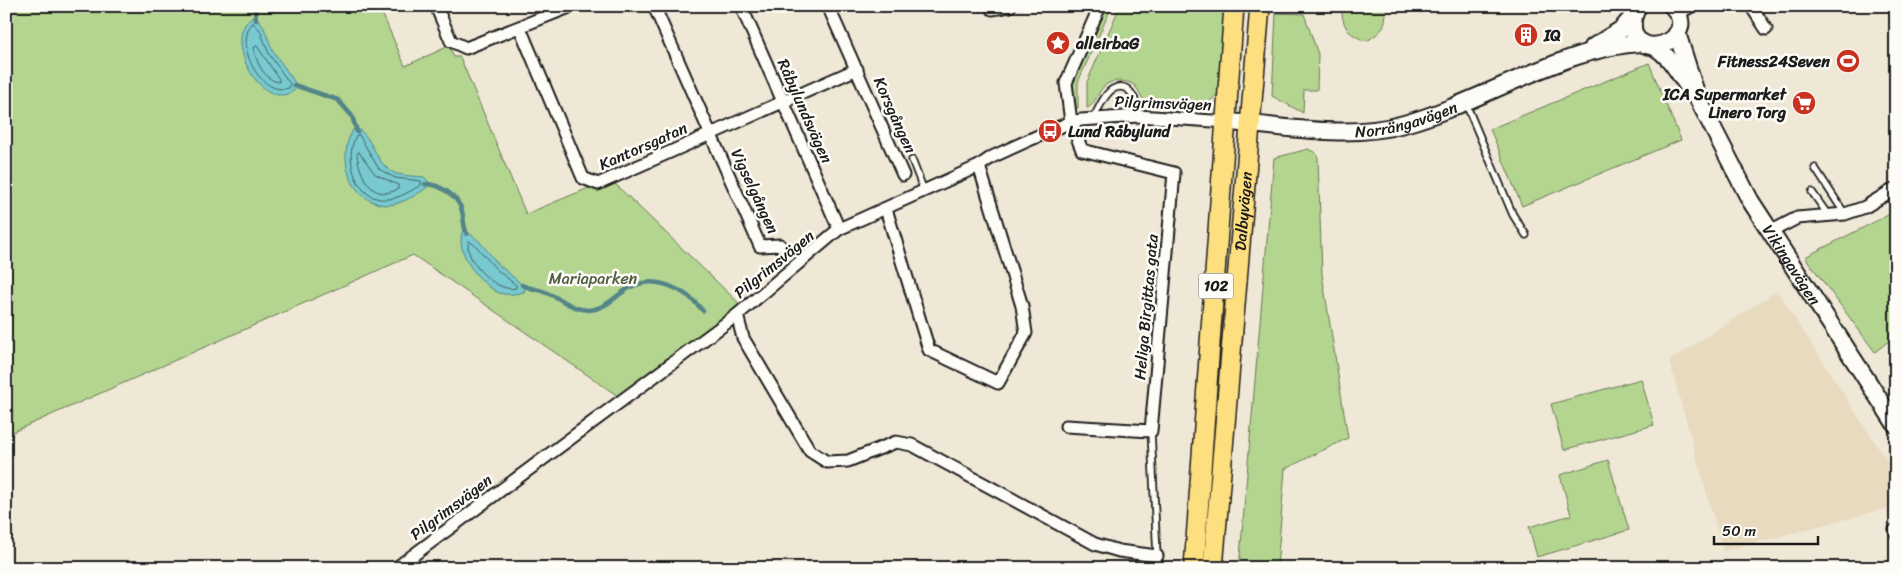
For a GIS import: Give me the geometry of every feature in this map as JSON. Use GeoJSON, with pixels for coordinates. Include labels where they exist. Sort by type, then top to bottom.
{"type":"FeatureCollection","features":[{"type":"Feature","properties":{"kind":"main road","name":"Dalbyvägen"},"geometry":{"type":"LineString","coordinates":[[1194,568],[1228,122],[1234,6]]}},
{"type":"Feature","properties":{"kind":"main road","name":"Dalbyvägen"},"geometry":{"type":"LineString","coordinates":[[1213,568],[1252,124],[1260,6]]}},
{"type":"Feature","properties":{"kind":"street"},"geometry":{"type":"LineString","coordinates":[[436,6],[451,41],[466,48],[572,6]]}},
{"type":"Feature","properties":{"kind":"street"},"geometry":{"type":"LineString","coordinates":[[654,6],[710,134]]}},
{"type":"Feature","properties":{"kind":"street","name":"Råbylundsvägen"},"geometry":{"type":"LineString","coordinates":[[742,6],[839,229]]}},
{"type":"Feature","properties":{"kind":"street","name":"Korsgången"},"geometry":{"type":"LineString","coordinates":[[828,6],[904,175]]}},
{"type":"Feature","properties":{"kind":"street"},"geometry":{"type":"LineString","coordinates":[[992,10],[1010,6]]}},
{"type":"Feature","properties":{"kind":"street"},"geometry":{"type":"LineString","coordinates":[[1071,122],[1066,83],[1100,6]]}},
{"type":"Feature","properties":{"kind":"street"},"geometry":{"type":"LineString","coordinates":[[1751,6],[1766,29]]}},
{"type":"Feature","properties":{"kind":"street","name":"Norrängavägen"},"geometry":{"type":"LineString","coordinates":[[1228,122],[1321,130],[1385,128],[1420,119],[1575,56],[1622,29],[1637,9]]}},
{"type":"Feature","properties":{"kind":"street","name":"Vikingavägen"},"geometry":{"type":"LineString","coordinates":[[1637,9],[1635,34],[1672,61],[1683,82],[1698,99]]}},
{"type":"Feature","properties":{"kind":"street","name":"Vikingavägen"},"geometry":{"type":"LineString","coordinates":[[1680,9],[1677,33],[1698,99],[1750,200],[1896,425]]}},
{"type":"Feature","properties":{"kind":"street","name":"Kantorsgatan"},"geometry":{"type":"LineString","coordinates":[[520,28],[583,178],[598,184],[784,102]]}},
{"type":"Feature","properties":{"kind":"street"},"geometry":{"type":"LineString","coordinates":[[1649,45],[1669,43],[1677,33]]}},
{"type":"Feature","properties":{"kind":"street","name":"Norrängavägen"},"geometry":{"type":"LineString","coordinates":[[1575,56],[1628,44],[1649,45]]}},
{"type":"Feature","properties":{"kind":"street","name":"Korsgången"},"geometry":{"type":"LineString","coordinates":[[784,102],[856,69]]}},
{"type":"Feature","properties":{"kind":"street","name":"Pilgrimsvägen"},"geometry":{"type":"LineString","coordinates":[[396,568],[737,315],[839,229],[886,209],[979,166],[992,157],[1071,122],[1138,116],[1228,122]]}},
{"type":"Feature","properties":{"kind":"street","name":"Heliga Birgittas gata"},"geometry":{"type":"LineString","coordinates":[[1071,122],[1082,150],[1174,172],[1151,431]]}},
{"type":"Feature","properties":{"kind":"street","name":"Vigselgången"},"geometry":{"type":"LineString","coordinates":[[710,134],[760,246],[780,245]]}},
{"type":"Feature","properties":{"kind":"street"},"geometry":{"type":"LineString","coordinates":[[886,209],[929,350],[998,383],[1026,333],[1022,306],[979,166]]}},
{"type":"Feature","properties":{"kind":"street"},"geometry":{"type":"LineString","coordinates":[[1772,232],[1797,218],[1845,214],[1865,207],[1896,188]]}},
{"type":"Feature","properties":{"kind":"street"},"geometry":{"type":"LineString","coordinates":[[737,315],[743,338],[810,451],[827,462],[848,461],[896,442],[912,445],[1095,544],[1156,562]]}},
{"type":"Feature","properties":{"kind":"street"},"geometry":{"type":"LineString","coordinates":[[1066,426],[1151,431]]}},
{"type":"Feature","properties":{"kind":"lane"},"geometry":{"type":"LineString","coordinates":[[1092,119],[1110,92],[1117,88],[1124,89],[1134,95],[1138,104],[1138,116]]}},
{"type":"Feature","properties":{"kind":"lane"},"geometry":{"type":"LineString","coordinates":[[1465,102],[1513,215],[1526,235]]}},
{"type":"Feature","properties":{"kind":"lane"},"geometry":{"type":"LineString","coordinates":[[912,160],[924,191]]}},
{"type":"Feature","properties":{"kind":"lane"},"geometry":{"type":"LineString","coordinates":[[1815,168],[1845,214]]}},
{"type":"Feature","properties":{"kind":"lane"},"geometry":{"type":"LineString","coordinates":[[1812,192],[1829,216]]}},
{"type":"Feature","properties":{"kind":"lane","name":"Heliga Birgittas gata"},"geometry":{"type":"LineString","coordinates":[[1151,431],[1156,562]]}},
{"type":"Feature","properties":{"kind":"shaded area"},"geometry":{"type":"Polygon","coordinates":[[[1777,291],[1896,475],[1896,506],[1723,551],[1669,361],[1777,291]]]}},
{"type":"Feature","properties":{"kind":"green space","name":"Mariaparken"},"geometry":{"type":"Polygon","coordinates":[[[6,6],[379,6],[405,66],[449,46],[454,57],[460,57],[526,214],[610,179],[745,309],[618,396],[413,255],[6,435],[6,6]]]}},
{"type":"Feature","properties":{"kind":"green space"},"geometry":{"type":"Polygon","coordinates":[[[1105,6],[1112,6],[1078,82],[1078,108],[1073,105],[1070,86],[1105,6]]]}},
{"type":"Feature","properties":{"kind":"green space"},"geometry":{"type":"Polygon","coordinates":[[[1120,6],[1224,6],[1221,78],[1217,95],[1208,103],[1197,106],[1148,105],[1134,85],[1118,81],[1106,85],[1094,102],[1087,108],[1087,82],[1120,6]]]}},
{"type":"Feature","properties":{"kind":"green space"},"geometry":{"type":"Polygon","coordinates":[[[1341,6],[1386,6],[1383,27],[1367,41],[1360,39],[1347,29],[1341,6]]]}},
{"type":"Feature","properties":{"kind":"green space"},"geometry":{"type":"Polygon","coordinates":[[[1276,13],[1304,14],[1318,54],[1317,90],[1304,90],[1303,113],[1272,96],[1276,13]]]}},
{"type":"Feature","properties":{"kind":"green space"},"geometry":{"type":"Polygon","coordinates":[[[1649,63],[1681,140],[1522,206],[1490,129],[1649,63]]]}},
{"type":"Feature","properties":{"kind":"green space"},"geometry":{"type":"Polygon","coordinates":[[[1308,149],[1316,153],[1318,158],[1322,274],[1348,438],[1285,469],[1277,568],[1239,568],[1274,158],[1308,149]]]}},
{"type":"Feature","properties":{"kind":"green space"},"geometry":{"type":"Polygon","coordinates":[[[1896,211],[1896,335],[1875,352],[1805,257],[1896,211]]]}},
{"type":"Feature","properties":{"kind":"green space"},"geometry":{"type":"Polygon","coordinates":[[[1641,379],[1654,425],[1564,450],[1551,404],[1641,379]]]}},
{"type":"Feature","properties":{"kind":"green space"},"geometry":{"type":"Polygon","coordinates":[[[1608,460],[1629,530],[1537,557],[1529,527],[1571,515],[1560,475],[1608,460]]]}},
{"type":"Feature","properties":{"kind":"water"},"geometry":{"type":"Polygon","coordinates":[[[256,16],[264,28],[273,51],[298,87],[285,95],[271,93],[259,84],[249,70],[243,54],[241,38],[245,25],[256,16]]]}},
{"type":"Feature","properties":{"kind":"water"},"geometry":{"type":"Polygon","coordinates":[[[355,127],[367,137],[379,158],[389,170],[400,175],[424,177],[431,184],[410,198],[391,205],[373,202],[363,195],[349,175],[346,163],[346,150],[349,138],[355,127]]]}},
{"type":"Feature","properties":{"kind":"water"},"geometry":{"type":"Polygon","coordinates":[[[463,228],[480,242],[499,265],[525,287],[524,292],[503,294],[491,288],[478,277],[464,254],[461,239],[463,228]]]}},
{"type":"Feature","properties":{"kind":"waterway"},"geometry":{"type":"LineString","coordinates":[[255,6],[256,20]]}},
{"type":"Feature","properties":{"kind":"waterway"},"geometry":{"type":"LineString","coordinates":[[294,85],[338,100],[352,116],[357,132]]}},
{"type":"Feature","properties":{"kind":"waterway"},"geometry":{"type":"LineString","coordinates":[[425,184],[437,186],[457,200],[462,211],[467,234]]}},
{"type":"Feature","properties":{"kind":"waterway"},"geometry":{"type":"LineString","coordinates":[[522,285],[552,295],[583,310],[589,310],[605,305],[629,288],[639,284],[649,282],[660,283],[688,296],[703,311]]}},
{"type":"Feature","properties":{"kind":"place","name":"IQ"},"geometry":{"type":"Point","coordinates":[1526,35]}},
{"type":"Feature","properties":{"kind":"place","name":"alleirbaG"},"geometry":{"type":"Point","coordinates":[1058,43]}},
{"type":"Feature","properties":{"kind":"place","name":"Fitness24Seven"},"geometry":{"type":"Point","coordinates":[1848,61]}},
{"type":"Feature","properties":{"kind":"place","name":"ICA Supermarket Linero Torg"},"geometry":{"type":"Point","coordinates":[1804,103]}},
{"type":"Feature","properties":{"kind":"place","name":"Lund Råbylund"},"geometry":{"type":"Point","coordinates":[1050,131]}}]}
